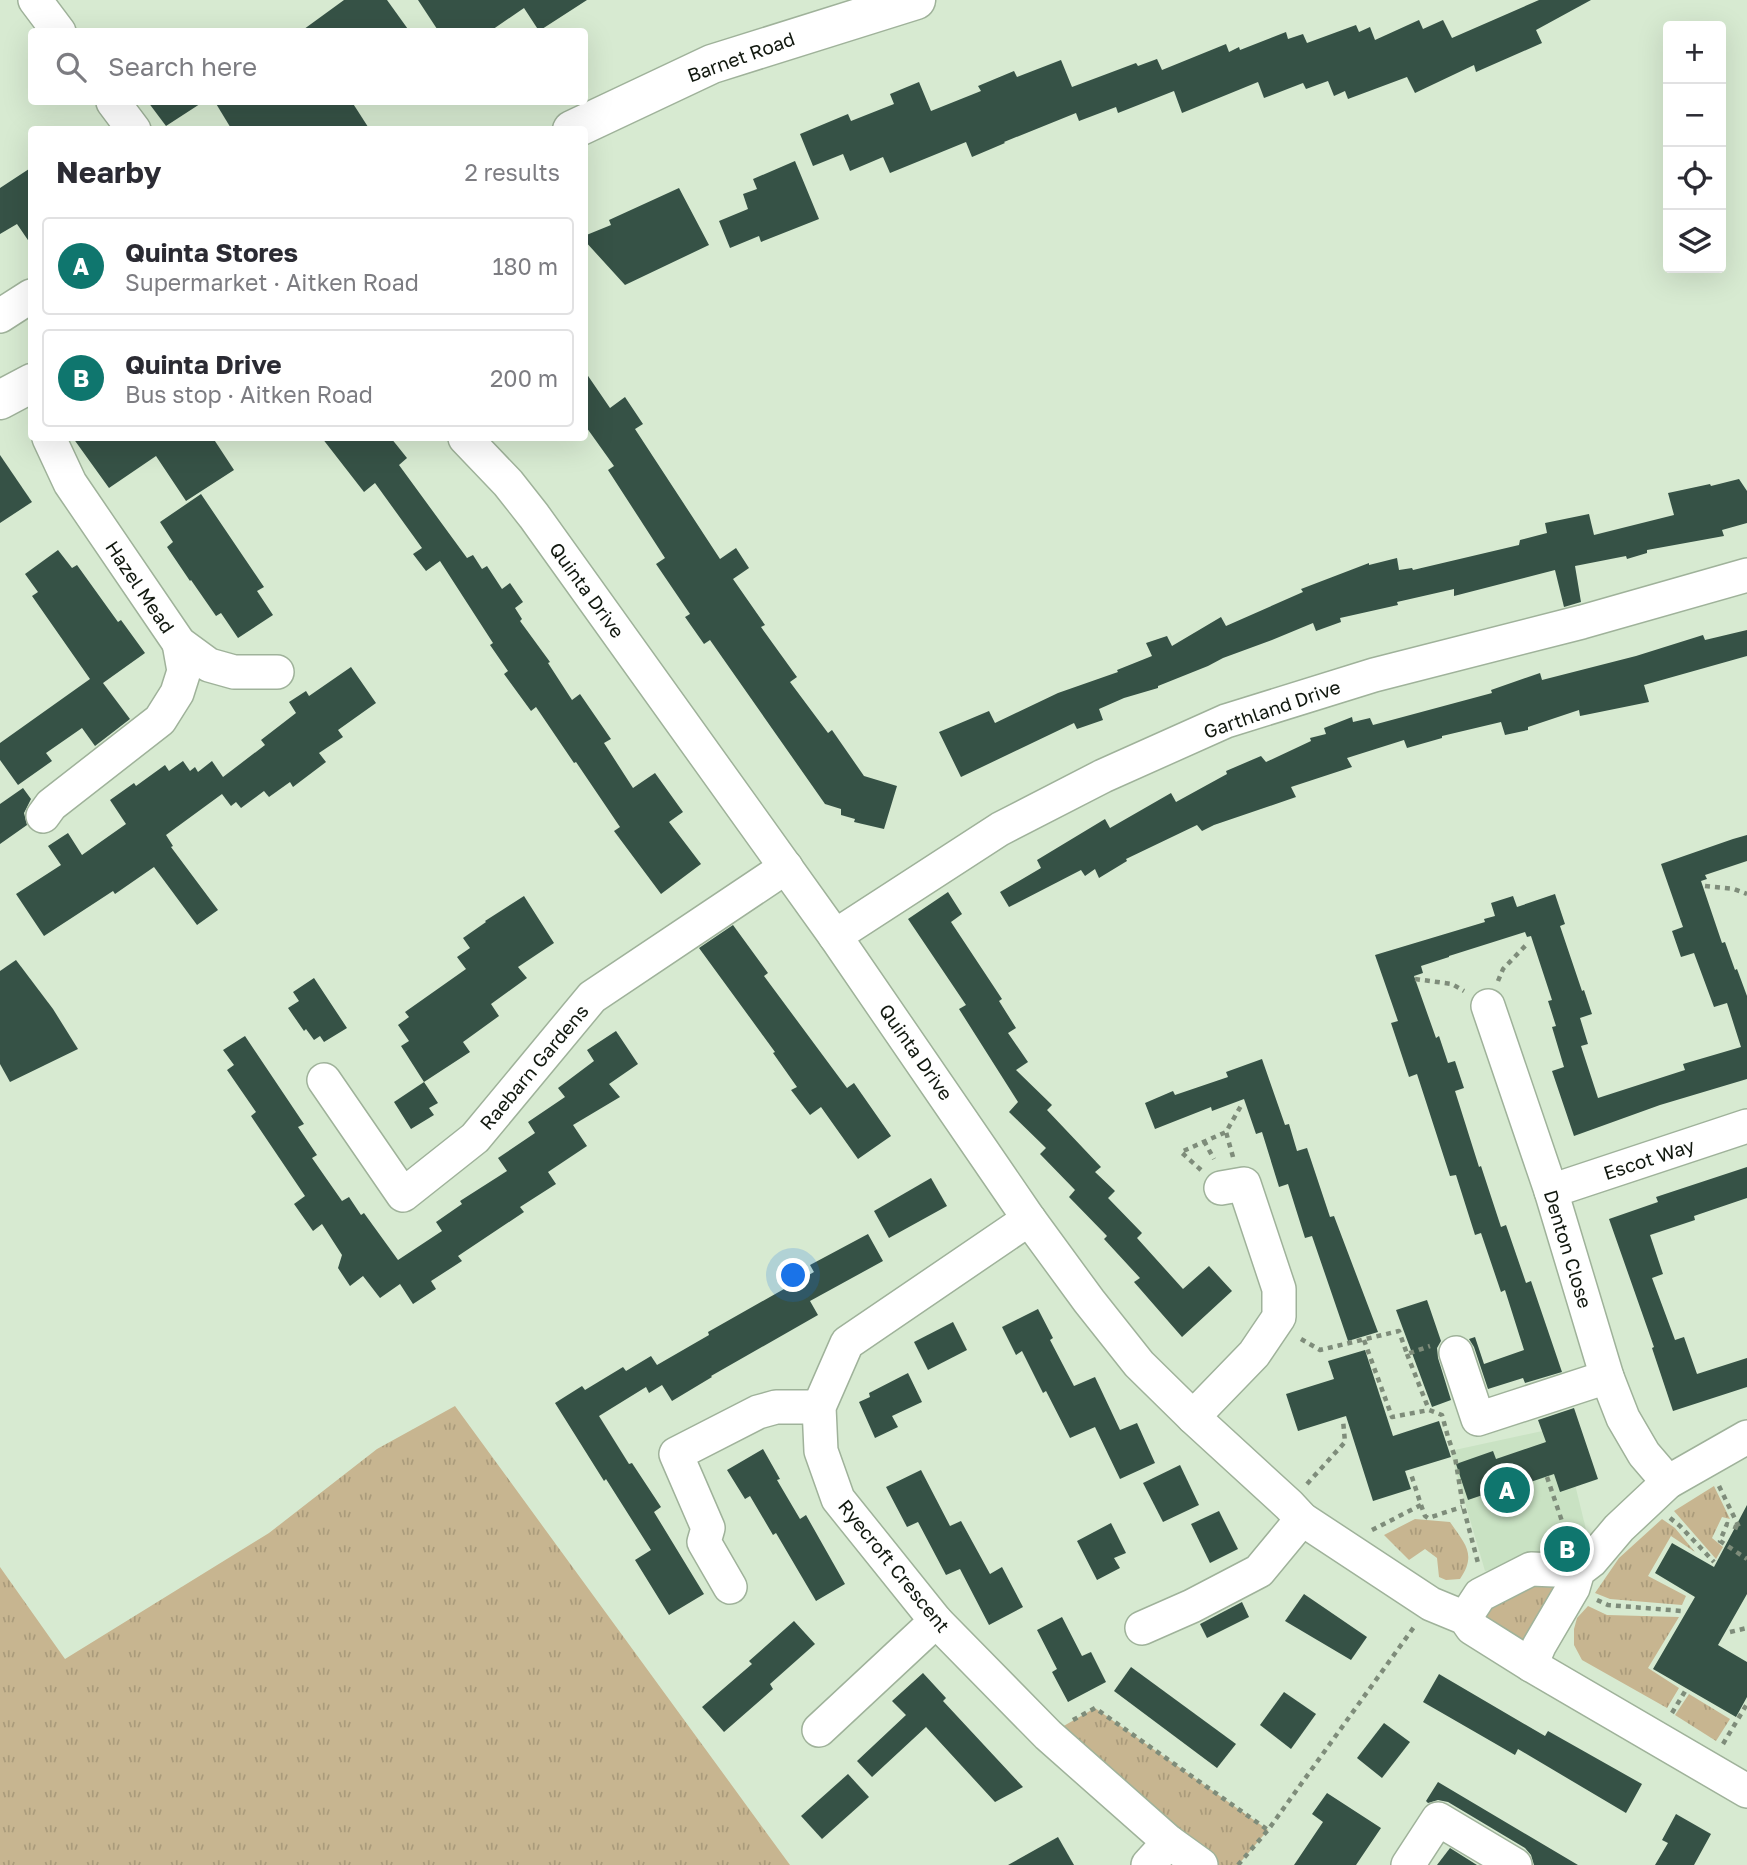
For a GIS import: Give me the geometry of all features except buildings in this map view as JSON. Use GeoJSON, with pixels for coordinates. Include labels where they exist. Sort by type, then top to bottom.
{"type":"FeatureCollection","features":[{"type":"Feature","properties":{"kind":"main road","name":"Barnet Road"},"geometry":{"type":"LineString","coordinates":[[580,126],[712,64],[916,0]]}},
{"type":"Feature","properties":{"kind":"street"},"geometry":{"type":"LineString","coordinates":[[35,0],[56,28]]}},
{"type":"Feature","properties":{"kind":"street"},"geometry":{"type":"LineString","coordinates":[[115,105],[131,126]]}},
{"type":"Feature","properties":{"kind":"street"},"geometry":{"type":"LineString","coordinates":[[0,316],[28,297]]}},
{"type":"Feature","properties":{"kind":"street","name":"Hazel Mead"},"geometry":{"type":"LineString","coordinates":[[50,441],[70,483],[179,643],[209,665],[234,672],[278,672]]}},
{"type":"Feature","properties":{"kind":"street","name":"Quinta Drive"},"geometry":{"type":"LineString","coordinates":[[468,441],[508,483],[534,516],[835,936],[1029,1219],[1088,1301],[1139,1364],[1295,1512],[1431,1604],[1472,1607],[1472,1628],[1747,1791]]}},
{"type":"Feature","properties":{"kind":"street","name":"Garthland Drive"},"geometry":{"type":"LineString","coordinates":[[835,936],[1000,829],[1103,776],[1226,721],[1374,675],[1582,622],[1747,575]]}},
{"type":"Feature","properties":{"kind":"street"},"geometry":{"type":"LineString","coordinates":[[43,816],[51,805],[160,720],[177,693],[184,671],[179,643]]}},
{"type":"Feature","properties":{"kind":"street","name":"Raebarn Gardens"},"geometry":{"type":"LineString","coordinates":[[324,1080],[403,1195],[475,1138],[592,998],[786,867]]}},
{"type":"Feature","properties":{"kind":"street","name":"Denton Close"},"geometry":{"type":"LineString","coordinates":[[1488,1006],[1551,1191],[1607,1377],[1623,1418],[1644,1454],[1659,1492]]}},
{"type":"Feature","properties":{"kind":"street","name":"Escot Way"},"geometry":{"type":"LineString","coordinates":[[1551,1191],[1747,1126]]}},
{"type":"Feature","properties":{"kind":"street"},"geometry":{"type":"LineString","coordinates":[[1193,1417],[1254,1354],[1279,1317],[1279,1289],[1233,1186]]}},
{"type":"Feature","properties":{"kind":"street","name":"Ryecroft Crescent"},"geometry":{"type":"LineString","coordinates":[[1029,1219],[847,1343],[820,1407],[821,1451],[838,1499],[936,1621],[1048,1735],[1158,1854],[1202,1865]]}},
{"type":"Feature","properties":{"kind":"street"},"geometry":{"type":"LineString","coordinates":[[1456,1353],[1478,1419],[1607,1377]]}},
{"type":"Feature","properties":{"kind":"street"},"geometry":{"type":"LineString","coordinates":[[730,1587],[704,1542],[708,1528],[676,1454],[758,1412],[776,1407],[820,1407]]}},
{"type":"Feature","properties":{"kind":"street"},"geometry":{"type":"LineString","coordinates":[[1531,1665],[1580,1573],[1619,1528],[1659,1492],[1706,1460],[1747,1437]]}},
{"type":"Feature","properties":{"kind":"street"},"geometry":{"type":"LineString","coordinates":[[1142,1628],[1192,1606],[1259,1571],[1295,1512]]}},
{"type":"Feature","properties":{"kind":"street"},"geometry":{"type":"LineString","coordinates":[[1472,1607],[1531,1569],[1580,1573]]}},
{"type":"Feature","properties":{"kind":"street"},"geometry":{"type":"LineString","coordinates":[[819,1730],[936,1621]]}},
{"type":"Feature","properties":{"kind":"street"},"geometry":{"type":"LineString","coordinates":[[1408,1865],[1438,1819],[1515,1865]]}},
{"type":"Feature","properties":{"kind":"path"},"geometry":{"type":"LineString","coordinates":[[1704,886],[1734,889],[1747,894]]}},
{"type":"Feature","properties":{"kind":"path"},"geometry":{"type":"LineString","coordinates":[[1415,979],[1452,984],[1488,1006],[1503,969],[1528,943]]}},
{"type":"Feature","properties":{"kind":"path"},"geometry":{"type":"LineString","coordinates":[[1233,1186],[1181,1152],[1226,1132],[1242,1104]]}},
{"type":"Feature","properties":{"kind":"path"},"geometry":{"type":"LineString","coordinates":[[1226,1132],[1233,1186]]}},
{"type":"Feature","properties":{"kind":"path"},"geometry":{"type":"LineString","coordinates":[[1279,1317],[1284,1328],[1320,1350],[1399,1331],[1429,1410]]}},
{"type":"Feature","properties":{"kind":"path"},"geometry":{"type":"LineString","coordinates":[[1364,1340],[1392,1417],[1429,1410],[1442,1415],[1455,1457],[1463,1506],[1478,1565],[1472,1607]]}},
{"type":"Feature","properties":{"kind":"path"},"geometry":{"type":"LineString","coordinates":[[1407,1354],[1440,1342],[1456,1353]]}},
{"type":"Feature","properties":{"kind":"path"},"geometry":{"type":"LineString","coordinates":[[1295,1512],[1345,1442],[1343,1420]]}},
{"type":"Feature","properties":{"kind":"path"},"geometry":{"type":"LineString","coordinates":[[1706,1460],[1740,1529],[1727,1524],[1720,1541],[1747,1559]]}},
{"type":"Feature","properties":{"kind":"path"},"geometry":{"type":"LineString","coordinates":[[1411,1474],[1425,1517],[1463,1506]]}},
{"type":"Feature","properties":{"kind":"path"},"geometry":{"type":"LineString","coordinates":[[1547,1477],[1580,1573],[1608,1605],[1682,1611]]}},
{"type":"Feature","properties":{"kind":"path"},"geometry":{"type":"LineString","coordinates":[[1659,1492],[1680,1526],[1714,1562]]}},
{"type":"Feature","properties":{"kind":"path"},"geometry":{"type":"LineString","coordinates":[[1354,1553],[1370,1531],[1421,1505]]}},
{"type":"Feature","properties":{"kind":"path"},"geometry":{"type":"LineString","coordinates":[[1238,1865],[1268,1830],[1431,1604]]}},
{"type":"Feature","properties":{"kind":"path"},"geometry":{"type":"LineString","coordinates":[[1730,1632],[1747,1628]]}},
{"type":"Feature","properties":{"kind":"path"},"geometry":{"type":"LineString","coordinates":[[1708,1769],[1747,1704]]}},
{"type":"Feature","properties":{"kind":"path"},"geometry":{"type":"LineString","coordinates":[[1048,1735],[1095,1708],[1268,1830]]}},
{"type":"Feature","properties":{"kind":"shaded area"},"geometry":{"type":"Polygon","coordinates":[[[1561,1427],[1591,1550],[1485,1571],[1450,1451],[1561,1427]]]}},
{"type":"Feature","properties":{"kind":"green space"},"geometry":{"type":"Polygon","coordinates":[[[455,1406],[790,1865],[0,1865],[0,1567],[65,1659],[269,1533],[377,1449],[455,1406]]]}},
{"type":"Feature","properties":{"kind":"green space"},"geometry":{"type":"Polygon","coordinates":[[[1714,1486],[1730,1519],[1722,1517],[1712,1538],[1723,1547],[1716,1559],[1674,1511],[1714,1486]]]}},
{"type":"Feature","properties":{"kind":"green space"},"geometry":{"type":"Polygon","coordinates":[[[1415,1519],[1450,1522],[1467,1549],[1468,1563],[1460,1579],[1446,1580],[1439,1577],[1437,1558],[1425,1549],[1409,1560],[1384,1535],[1415,1519]]]}},
{"type":"Feature","properties":{"kind":"green space"},"geometry":{"type":"Polygon","coordinates":[[[1662,1519],[1675,1528],[1695,1552],[1671,1536],[1648,1576],[1686,1596],[1682,1605],[1610,1599],[1595,1593],[1619,1558],[1662,1519]]]}},
{"type":"Feature","properties":{"kind":"green space"},"geometry":{"type":"Polygon","coordinates":[[[1531,1569],[1578,1571],[1534,1660],[1465,1618],[1531,1569]]]}},
{"type":"Feature","properties":{"kind":"green space"},"geometry":{"type":"Polygon","coordinates":[[[1588,1606],[1607,1615],[1679,1617],[1648,1668],[1679,1688],[1667,1708],[1582,1660],[1574,1645],[1574,1629],[1577,1618],[1588,1606]]]}},
{"type":"Feature","properties":{"kind":"green space"},"geometry":{"type":"Polygon","coordinates":[[[1689,1694],[1730,1719],[1716,1741],[1675,1715],[1689,1694]]]}},
{"type":"Feature","properties":{"kind":"green space"},"geometry":{"type":"Polygon","coordinates":[[[1095,1708],[1268,1830],[1238,1865],[1201,1865],[1048,1735],[1095,1708]]]}},
{"type":"Feature","properties":{"kind":"place","name":"Quinta Stores"},"geometry":{"type":"Point","coordinates":[1507,1490]}},
{"type":"Feature","properties":{"kind":"place","name":"Quinta Drive"},"geometry":{"type":"Point","coordinates":[1567,1549]}}]}
